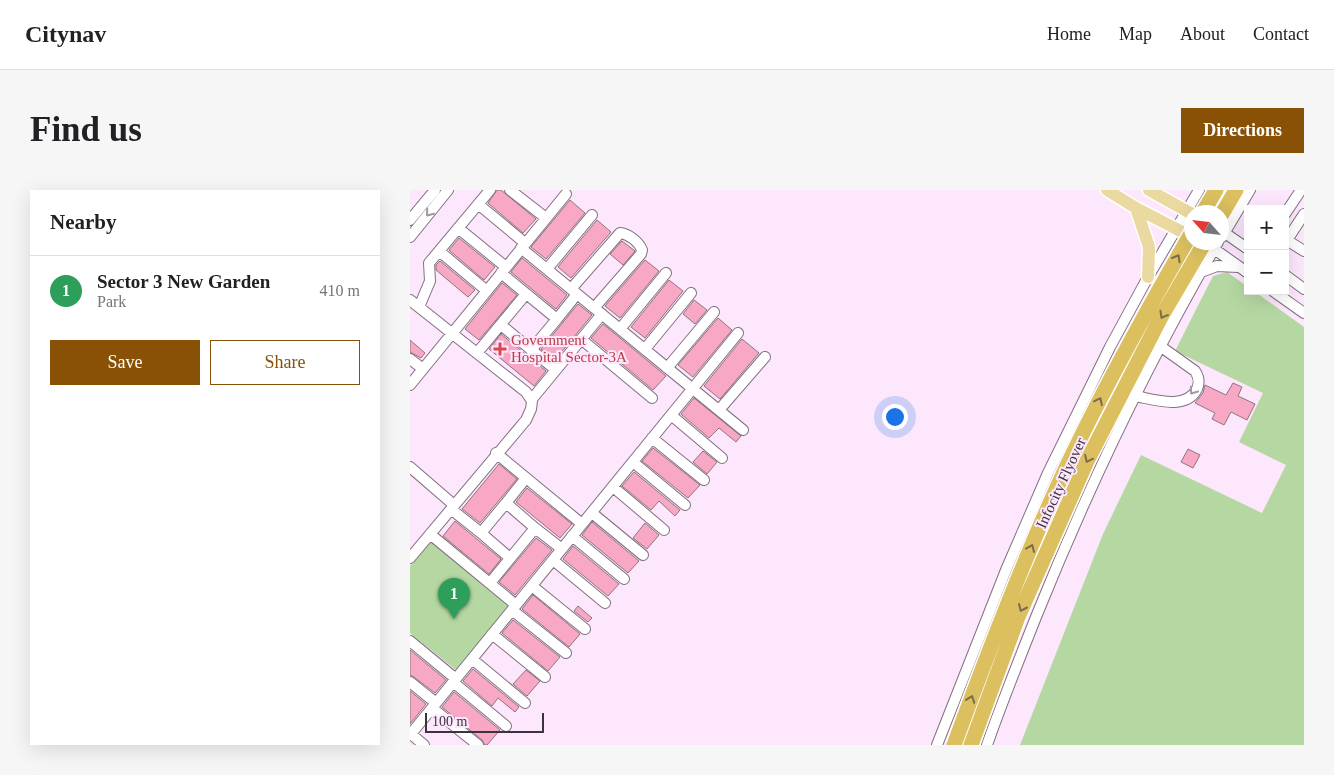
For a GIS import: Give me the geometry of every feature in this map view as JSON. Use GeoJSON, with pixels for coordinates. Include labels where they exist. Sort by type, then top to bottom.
{"type":"FeatureCollection","features":[{"type":"Feature","properties":{"kind":"highway"},"geometry":{"type":"LineString","coordinates":[[1207,205],[1216,190]]}},
{"type":"Feature","properties":{"kind":"highway"},"geometry":{"type":"LineString","coordinates":[[1227,205],[1236,190]]}},
{"type":"Feature","properties":{"kind":"highway","name":"Infocity Flyover"},"geometry":{"type":"LineString","coordinates":[[954,745],[994,635],[1065,471],[1124,352],[1184,246]]}},
{"type":"Feature","properties":{"kind":"highway","name":"Infocity Flyover"},"geometry":{"type":"LineString","coordinates":[[971,745],[1018,616],[1087,461],[1161,317],[1205,250]]}},
{"type":"Feature","properties":{"kind":"main road"},"geometry":{"type":"LineString","coordinates":[[1107,190],[1136,208],[1184,232]]}},
{"type":"Feature","properties":{"kind":"main road"},"geometry":{"type":"LineString","coordinates":[[1148,190],[1184,210]]}},
{"type":"Feature","properties":{"kind":"main road"},"geometry":{"type":"LineString","coordinates":[[1136,208],[1149,247],[1148,277]]}},
{"type":"Feature","properties":{"kind":"street"},"geometry":{"type":"LineString","coordinates":[[410,220],[435,190]]}},
{"type":"Feature","properties":{"kind":"street"},"geometry":{"type":"LineString","coordinates":[[410,237],[448,190]]}},
{"type":"Feature","properties":{"kind":"street"},"geometry":{"type":"LineString","coordinates":[[419,308],[430,281],[431,272],[428,265],[490,190]]}},
{"type":"Feature","properties":{"kind":"street"},"geometry":{"type":"LineString","coordinates":[[510,190],[546,218]]}},
{"type":"Feature","properties":{"kind":"street"},"geometry":{"type":"LineString","coordinates":[[1192,205],[1199,190]]}},
{"type":"Feature","properties":{"kind":"street"},"geometry":{"type":"LineString","coordinates":[[1229,223],[1250,190]]}},
{"type":"Feature","properties":{"kind":"street"},"geometry":{"type":"LineString","coordinates":[[1289,208],[1301,190]]}},
{"type":"Feature","properties":{"kind":"street"},"geometry":{"type":"LineString","coordinates":[[410,385],[566,194]]}},
{"type":"Feature","properties":{"kind":"street"},"geometry":{"type":"LineString","coordinates":[[478,204],[548,269],[743,430]]}},
{"type":"Feature","properties":{"kind":"street"},"geometry":{"type":"LineString","coordinates":[[1289,235],[1304,214]]}},
{"type":"Feature","properties":{"kind":"street"},"geometry":{"type":"LineString","coordinates":[[548,269],[592,215]]}},
{"type":"Feature","properties":{"kind":"street"},"geometry":{"type":"LineString","coordinates":[[937,745],[1006,570],[1048,472],[1110,347],[1176,228],[1184,219]]}},
{"type":"Feature","properties":{"kind":"street"},"geometry":{"type":"LineString","coordinates":[[458,228],[504,270],[526,294],[557,319]]}},
{"type":"Feature","properties":{"kind":"street"},"geometry":{"type":"LineString","coordinates":[[410,558],[496,453],[526,420],[531,409],[532,399],[581,339],[598,311],[641,254],[642,250],[639,244],[627,235],[620,233],[574,291],[557,319],[532,350]]}},
{"type":"Feature","properties":{"kind":"street"},"geometry":{"type":"LineString","coordinates":[[1229,238],[1244,247]]}},
{"type":"Feature","properties":{"kind":"street"},"geometry":{"type":"LineString","coordinates":[[1289,241],[1304,251]]}},
{"type":"Feature","properties":{"kind":"street"},"geometry":{"type":"LineString","coordinates":[[987,745],[1087,495],[1160,346],[1201,272],[1207,250]]}},
{"type":"Feature","properties":{"kind":"street"},"geometry":{"type":"LineString","coordinates":[[1217,250],[1244,270]]}},
{"type":"Feature","properties":{"kind":"street"},"geometry":{"type":"LineString","coordinates":[[439,252],[487,291]]}},
{"type":"Feature","properties":{"kind":"street"},"geometry":{"type":"LineString","coordinates":[[1201,272],[1216,266],[1244,270]]}},
{"type":"Feature","properties":{"kind":"street"},"geometry":{"type":"LineString","coordinates":[[620,329],[666,273]]}},
{"type":"Feature","properties":{"kind":"street"},"geometry":{"type":"LineString","coordinates":[[1289,279],[1304,289]]}},
{"type":"Feature","properties":{"kind":"street"},"geometry":{"type":"LineString","coordinates":[[645,349],[691,293]]}},
{"type":"Feature","properties":{"kind":"street"},"geometry":{"type":"LineString","coordinates":[[477,353],[526,294]]}},
{"type":"Feature","properties":{"kind":"street"},"geometry":{"type":"LineString","coordinates":[[1279,295],[1304,313]]}},
{"type":"Feature","properties":{"kind":"street"},"geometry":{"type":"LineString","coordinates":[[410,300],[526,392],[532,399]]}},
{"type":"Feature","properties":{"kind":"street"},"geometry":{"type":"LineString","coordinates":[[667,368],[714,312]]}},
{"type":"Feature","properties":{"kind":"street"},"geometry":{"type":"LineString","coordinates":[[500,325],[556,370]]}},
{"type":"Feature","properties":{"kind":"street"},"geometry":{"type":"LineString","coordinates":[[424,745],[410,734],[738,333]]}},
{"type":"Feature","properties":{"kind":"street"},"geometry":{"type":"LineString","coordinates":[[581,339],[652,398]]}},
{"type":"Feature","properties":{"kind":"street"},"geometry":{"type":"LineString","coordinates":[[1135,396],[1171,402],[1187,399],[1196,390],[1199,382],[1195,371],[1160,346]]}},
{"type":"Feature","properties":{"kind":"street"},"geometry":{"type":"LineString","coordinates":[[719,410],[765,357]]}},
{"type":"Feature","properties":{"kind":"street"},"geometry":{"type":"LineString","coordinates":[[410,359],[423,369]]}},
{"type":"Feature","properties":{"kind":"street"},"geometry":{"type":"LineString","coordinates":[[672,415],[722,458]]}},
{"type":"Feature","properties":{"kind":"street"},"geometry":{"type":"LineString","coordinates":[[652,438],[704,480]]}},
{"type":"Feature","properties":{"kind":"street"},"geometry":{"type":"LineString","coordinates":[[496,453],[582,524]]}},
{"type":"Feature","properties":{"kind":"street"},"geometry":{"type":"LineString","coordinates":[[633,462],[685,505]]}},
{"type":"Feature","properties":{"kind":"street"},"geometry":{"type":"LineString","coordinates":[[410,468],[510,558]]}},
{"type":"Feature","properties":{"kind":"street"},"geometry":{"type":"LineString","coordinates":[[481,533],[526,478]]}},
{"type":"Feature","properties":{"kind":"street"},"geometry":{"type":"LineString","coordinates":[[613,487],[664,530]]}},
{"type":"Feature","properties":{"kind":"street"},"geometry":{"type":"LineString","coordinates":[[506,503],[562,549]]}},
{"type":"Feature","properties":{"kind":"street"},"geometry":{"type":"LineString","coordinates":[[592,513],[643,554]]}},
{"type":"Feature","properties":{"kind":"street"},"geometry":{"type":"LineString","coordinates":[[490,583],[535,528]]}},
{"type":"Feature","properties":{"kind":"street"},"geometry":{"type":"LineString","coordinates":[[430,534],[490,583],[566,653]]}},
{"type":"Feature","properties":{"kind":"street"},"geometry":{"type":"LineString","coordinates":[[572,536],[624,579]]}},
{"type":"Feature","properties":{"kind":"street"},"geometry":{"type":"LineString","coordinates":[[553,560],[605,603]]}},
{"type":"Feature","properties":{"kind":"street"},"geometry":{"type":"LineString","coordinates":[[532,586],[584,629]]}},
{"type":"Feature","properties":{"kind":"street"},"geometry":{"type":"LineString","coordinates":[[492,634],[545,677]]}},
{"type":"Feature","properties":{"kind":"street"},"geometry":{"type":"LineString","coordinates":[[410,641],[506,726]]}},
{"type":"Feature","properties":{"kind":"street"},"geometry":{"type":"LineString","coordinates":[[472,659],[525,703]]}},
{"type":"Feature","properties":{"kind":"street"},"geometry":{"type":"LineString","coordinates":[[410,682],[478,745]]}},
{"type":"Feature","properties":{"kind":"green space"},"geometry":{"type":"Polygon","coordinates":[[[1227,272],[1244,284],[1244,295],[1260,295],[1304,327],[1304,745],[1020,745],[1103,534],[1141,455],[1262,513],[1286,465],[1239,442],[1263,393],[1175,351],[1213,276],[1227,272]]]}},
{"type":"Feature","properties":{"kind":"green space"},"geometry":{"type":"Polygon","coordinates":[[[431,541],[510,605],[456,670],[410,633],[410,566],[431,541]]]}},
{"type":"Feature","properties":{"kind":"building"},"geometry":{"type":"Polygon","coordinates":[[[497,190],[501,190],[536,219],[523,233],[488,203],[497,190]]]}},
{"type":"Feature","properties":{"kind":"building"},"geometry":{"type":"Polygon","coordinates":[[[570,200],[585,213],[546,259],[531,247],[570,200]]]}},
{"type":"Feature","properties":{"kind":"building"},"geometry":{"type":"Polygon","coordinates":[[[597,220],[611,232],[571,278],[558,267],[597,220]]]}},
{"type":"Feature","properties":{"kind":"building"},"geometry":{"type":"Polygon","coordinates":[[[459,238],[495,267],[484,280],[449,250],[459,238]]]}},
{"type":"Feature","properties":{"kind":"building"},"geometry":{"type":"Polygon","coordinates":[[[622,241],[635,251],[623,265],[610,254],[622,241]]]}},
{"type":"Feature","properties":{"kind":"building"},"geometry":{"type":"Polygon","coordinates":[[[522,258],[567,295],[556,309],[511,272],[522,258]]]}},
{"type":"Feature","properties":{"kind":"building"},"geometry":{"type":"Polygon","coordinates":[[[645,260],[659,271],[620,318],[605,306],[645,260]]]}},
{"type":"Feature","properties":{"kind":"building"},"geometry":{"type":"Polygon","coordinates":[[[440,261],[475,290],[468,297],[436,270],[436,265],[440,261]]]}},
{"type":"Feature","properties":{"kind":"building"},"geometry":{"type":"Polygon","coordinates":[[[669,280],[683,291],[645,338],[631,327],[669,280]]]}},
{"type":"Feature","properties":{"kind":"building"},"geometry":{"type":"Polygon","coordinates":[[[502,283],[517,295],[479,340],[465,329],[502,283]]]}},
{"type":"Feature","properties":{"kind":"building"},"geometry":{"type":"Polygon","coordinates":[[[694,300],[707,310],[695,324],[683,314],[694,300]]]}},
{"type":"Feature","properties":{"kind":"building"},"geometry":{"type":"Polygon","coordinates":[[[578,304],[592,315],[555,360],[541,349],[578,304]]]}},
{"type":"Feature","properties":{"kind":"building"},"geometry":{"type":"Polygon","coordinates":[[[718,318],[732,330],[693,377],[678,365],[718,318]]]}},
{"type":"Feature","properties":{"kind":"building"},"geometry":{"type":"Polygon","coordinates":[[[603,324],[666,376],[653,390],[591,338],[603,324]]]}},
{"type":"Feature","properties":{"kind":"building"},"geometry":{"type":"Polygon","coordinates":[[[501,334],[546,371],[534,386],[489,349],[501,334]]]}},
{"type":"Feature","properties":{"kind":"building"},"geometry":{"type":"Polygon","coordinates":[[[742,339],[759,353],[720,399],[704,386],[742,339]]]}},
{"type":"Feature","properties":{"kind":"building"},"geometry":{"type":"Polygon","coordinates":[[[410,340],[425,353],[421,358],[410,352],[410,340]]]}},
{"type":"Feature","properties":{"kind":"building"},"geometry":{"type":"Polygon","coordinates":[[[1233,383],[1242,387],[1238,396],[1255,404],[1247,420],[1231,412],[1224,425],[1212,419],[1215,413],[1195,403],[1203,393],[1205,385],[1226,395],[1233,383]]]}},
{"type":"Feature","properties":{"kind":"building"},"geometry":{"type":"Polygon","coordinates":[[[694,398],[741,436],[736,442],[719,428],[709,438],[681,414],[694,398]]]}},
{"type":"Feature","properties":{"kind":"building"},"geometry":{"type":"Polygon","coordinates":[[[653,448],[700,485],[688,498],[642,461],[653,448]]]}},
{"type":"Feature","properties":{"kind":"building"},"geometry":{"type":"Polygon","coordinates":[[[1188,449],[1200,455],[1193,468],[1181,462],[1188,449]]]}},
{"type":"Feature","properties":{"kind":"building"},"geometry":{"type":"Polygon","coordinates":[[[703,451],[717,462],[707,474],[693,462],[703,451]]]}},
{"type":"Feature","properties":{"kind":"building"},"geometry":{"type":"Polygon","coordinates":[[[499,464],[517,479],[480,523],[462,509],[499,464]]]}},
{"type":"Feature","properties":{"kind":"building"},"geometry":{"type":"Polygon","coordinates":[[[634,472],[680,510],[675,516],[659,501],[651,510],[622,486],[634,472]]]}},
{"type":"Feature","properties":{"kind":"building"},"geometry":{"type":"Polygon","coordinates":[[[527,488],[572,524],[560,538],[516,502],[527,488]]]}},
{"type":"Feature","properties":{"kind":"building"},"geometry":{"type":"Polygon","coordinates":[[[455,521],[501,559],[489,574],[443,536],[455,521]]]}},
{"type":"Feature","properties":{"kind":"building"},"geometry":{"type":"Polygon","coordinates":[[[592,522],[639,561],[628,573],[582,535],[592,522]]]}},
{"type":"Feature","properties":{"kind":"building"},"geometry":{"type":"Polygon","coordinates":[[[645,523],[659,535],[647,549],[633,538],[645,523]]]}},
{"type":"Feature","properties":{"kind":"building"},"geometry":{"type":"Polygon","coordinates":[[[536,538],[552,550],[515,595],[499,582],[536,538]]]}},
{"type":"Feature","properties":{"kind":"building"},"geometry":{"type":"Polygon","coordinates":[[[573,546],[619,584],[608,596],[563,559],[573,546]]]}},
{"type":"Feature","properties":{"kind":"building"},"geometry":{"type":"Polygon","coordinates":[[[533,595],[580,634],[569,647],[522,609],[533,595]]]}},
{"type":"Feature","properties":{"kind":"building"},"geometry":{"type":"Polygon","coordinates":[[[578,606],[592,618],[588,622],[574,611],[578,606]]]}},
{"type":"Feature","properties":{"kind":"building"},"geometry":{"type":"Polygon","coordinates":[[[513,620],[560,657],[548,671],[502,633],[513,620]]]}},
{"type":"Feature","properties":{"kind":"building"},"geometry":{"type":"Polygon","coordinates":[[[410,650],[446,680],[435,693],[410,675],[410,650]]]}},
{"type":"Feature","properties":{"kind":"building"},"geometry":{"type":"Polygon","coordinates":[[[473,669],[519,707],[515,712],[498,698],[492,706],[463,681],[473,669]]]}},
{"type":"Feature","properties":{"kind":"building"},"geometry":{"type":"Polygon","coordinates":[[[526,670],[540,681],[527,696],[513,684],[526,670]]]}},
{"type":"Feature","properties":{"kind":"building"},"geometry":{"type":"Polygon","coordinates":[[[410,691],[426,704],[410,724],[410,691]]]}},
{"type":"Feature","properties":{"kind":"building"},"geometry":{"type":"Polygon","coordinates":[[[454,692],[500,730],[487,745],[442,707],[454,692]]]}},
{"type":"Feature","properties":{"kind":"place","name":"Government Hospital Sector-3A"},"geometry":{"type":"Point","coordinates":[500,349]}},
{"type":"Feature","properties":{"kind":"place","name":"Sector 3 New Garden"},"geometry":{"type":"Point","coordinates":[454,619]}}]}
